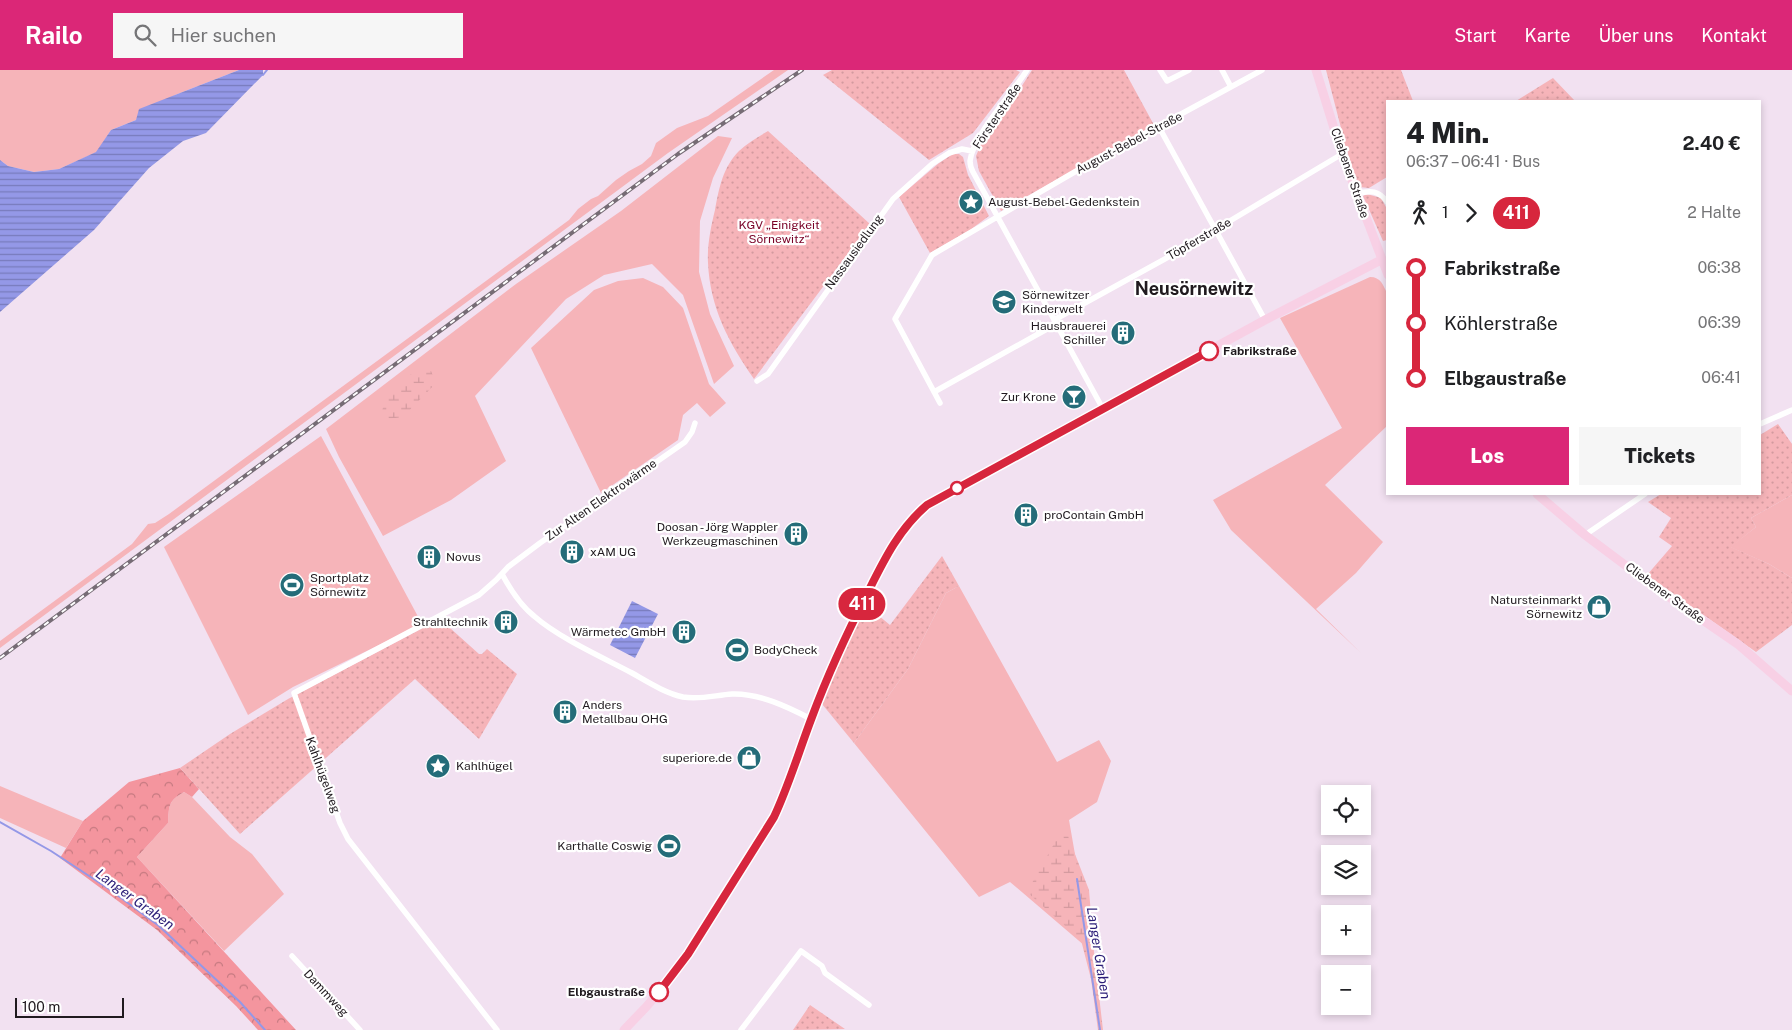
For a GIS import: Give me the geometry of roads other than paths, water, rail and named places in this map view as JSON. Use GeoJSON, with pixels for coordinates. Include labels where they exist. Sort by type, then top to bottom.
{"type":"FeatureCollection","features":[{"type":"Feature","properties":{"kind":"street","name":"Försterstraße"},"geometry":{"type":"LineString","coordinates":[[1027,70],[983,132],[972,151],[970,163],[997,217],[1103,409]]}},
{"type":"Feature","properties":{"kind":"street"},"geometry":{"type":"LineString","coordinates":[[1160,70],[1167,81],[1189,70]]}},
{"type":"Feature","properties":{"kind":"street"},"geometry":{"type":"LineString","coordinates":[[1222,70],[1231,87]]}},
{"type":"Feature","properties":{"kind":"street","name":"August-Bebel-Straße"},"geometry":{"type":"LineString","coordinates":[[997,217],[1078,170],[1262,70]]}},
{"type":"Feature","properties":{"kind":"street","name":"Cliebener Straße"},"geometry":{"type":"LineString","coordinates":[[1316,70],[1342,154],[1386,270]]}},
{"type":"Feature","properties":{"kind":"street"},"geometry":{"type":"LineString","coordinates":[[1159,127],[1265,320]]}},
{"type":"Feature","properties":{"kind":"street","name":"Nassausiedlung"},"geometry":{"type":"LineString","coordinates":[[757,381],[768,374],[893,199],[925,170],[949,153],[962,148],[972,151]]}},
{"type":"Feature","properties":{"kind":"street","name":"Töpferstraße"},"geometry":{"type":"LineString","coordinates":[[1055,322],[1342,154]]}},
{"type":"Feature","properties":{"kind":"street"},"geometry":{"type":"LineString","coordinates":[[1356,194],[1367,191],[1374,192],[1386,201]]}},
{"type":"Feature","properties":{"kind":"street"},"geometry":{"type":"LineString","coordinates":[[940,403],[895,319],[932,255],[997,217]]}},
{"type":"Feature","properties":{"kind":"street"},"geometry":{"type":"LineString","coordinates":[[624,1030],[647,1006],[688,954],[774,817],[811,719],[844,640],[898,535],[912,518],[935,501],[1265,320],[1381,260]]}},
{"type":"Feature","properties":{"kind":"street"},"geometry":{"type":"LineString","coordinates":[[934,392],[1055,322]]}},
{"type":"Feature","properties":{"kind":"street"},"geometry":{"type":"LineString","coordinates":[[1761,424],[1792,410]]}},
{"type":"Feature","properties":{"kind":"street","name":"Zur Alten Elektrowärme"},"geometry":{"type":"LineString","coordinates":[[490,584],[508,567],[580,514],[685,442],[692,432],[695,423]]}},
{"type":"Feature","properties":{"kind":"street","name":"Cliebener Straße"},"geometry":{"type":"LineString","coordinates":[[1538,495],[1585,535],[1738,645],[1792,691]]}},
{"type":"Feature","properties":{"kind":"street"},"geometry":{"type":"LineString","coordinates":[[1585,535],[1644,495]]}},
{"type":"Feature","properties":{"kind":"street"},"geometry":{"type":"LineString","coordinates":[[502,574],[524,607],[541,622],[607,660],[667,691],[678,696],[694,698],[748,694],[794,710],[811,719]]}},
{"type":"Feature","properties":{"kind":"street","name":"Kahlhügelweg"},"geometry":{"type":"LineString","coordinates":[[490,584],[478,595],[462,604],[294,693],[340,824],[348,839],[497,1030]]}},
{"type":"Feature","properties":{"kind":"street"},"geometry":{"type":"LineString","coordinates":[[741,1030],[801,951],[822,966],[825,973],[869,1005]]}},
{"type":"Feature","properties":{"kind":"street","name":"Dammweg"},"geometry":{"type":"LineString","coordinates":[[292,956],[360,1030]]}},
{"type":"Feature","properties":{"kind":"water"},"geometry":{"type":"Polygon","coordinates":[[[239,70],[263,70],[263,75],[206,133],[183,141],[149,168],[94,230],[0,312],[0,160],[8,166],[34,172],[59,169],[96,152],[111,130],[136,120],[139,109],[239,70]]]}},
{"type":"Feature","properties":{"kind":"water"},"geometry":{"type":"Polygon","coordinates":[[[632,601],[658,614],[635,658],[610,645],[632,601]]]}},
{"type":"Feature","properties":{"kind":"waterway"},"geometry":{"type":"LineString","coordinates":[[263,75],[267,70]]}},
{"type":"Feature","properties":{"kind":"waterway","name":"Langer Graben"},"geometry":{"type":"LineString","coordinates":[[0,822],[51,851],[109,889],[159,926],[240,1002],[265,1030]]}},
{"type":"Feature","properties":{"kind":"waterway","name":"Langer Graben"},"geometry":{"type":"LineString","coordinates":[[1077,879],[1100,1030]]}},
{"type":"Feature","properties":{"kind":"railway"},"geometry":{"type":"LineString","coordinates":[[0,658],[678,154],[802,70]]}},
{"type":"Feature","properties":{"kind":"place","name":"August-Bebel-Gedenkstein"},"geometry":{"type":"Point","coordinates":[971,202]}},
{"type":"Feature","properties":{"kind":"place","name":"Sörnewitzer Kinderwelt"},"geometry":{"type":"Point","coordinates":[1004,302]}},
{"type":"Feature","properties":{"kind":"place","name":"Hausbrauerei Schiller"},"geometry":{"type":"Point","coordinates":[1123,333]}},
{"type":"Feature","properties":{"kind":"place","name":"Fabrikstraße"},"geometry":{"type":"Point","coordinates":[1209,351]}},
{"type":"Feature","properties":{"kind":"place","name":"Zur Krone"},"geometry":{"type":"Point","coordinates":[1074,397]}},
{"type":"Feature","properties":{"kind":"place","name":"proContain GmbH"},"geometry":{"type":"Point","coordinates":[1026,515]}},
{"type":"Feature","properties":{"kind":"place","name":"Doosan - Jörg Wappler Werkzeugmaschinen"},"geometry":{"type":"Point","coordinates":[796,534]}},
{"type":"Feature","properties":{"kind":"place","name":"xAM UG"},"geometry":{"type":"Point","coordinates":[572,552]}},
{"type":"Feature","properties":{"kind":"place","name":"Novus"},"geometry":{"type":"Point","coordinates":[429,557]}},
{"type":"Feature","properties":{"kind":"place","name":"Sportplatz Sörnewitz"},"geometry":{"type":"Point","coordinates":[292,585]}},
{"type":"Feature","properties":{"kind":"place","name":"Natursteinmarkt Sörnewitz"},"geometry":{"type":"Point","coordinates":[1599,607]}},
{"type":"Feature","properties":{"kind":"place","name":"Strahltechnik"},"geometry":{"type":"Point","coordinates":[506,622]}},
{"type":"Feature","properties":{"kind":"place","name":"Wärmetec GmbH"},"geometry":{"type":"Point","coordinates":[684,632]}},
{"type":"Feature","properties":{"kind":"place","name":"BodyCheck"},"geometry":{"type":"Point","coordinates":[737,650]}},
{"type":"Feature","properties":{"kind":"place","name":"Anders Metallbau OHG"},"geometry":{"type":"Point","coordinates":[565,712]}},
{"type":"Feature","properties":{"kind":"place","name":"superiore.de"},"geometry":{"type":"Point","coordinates":[749,758]}},
{"type":"Feature","properties":{"kind":"place","name":"Kahlhügel"},"geometry":{"type":"Point","coordinates":[438,766]}},
{"type":"Feature","properties":{"kind":"place","name":"Karthalle Coswig"},"geometry":{"type":"Point","coordinates":[669,846]}},
{"type":"Feature","properties":{"kind":"place","name":"Elbgaustraße"},"geometry":{"type":"Point","coordinates":[659,992]}},
{"type":"Feature","properties":{"kind":"district","name":"Neusörnewitz"},"geometry":{"type":"Point","coordinates":[1194,288]}},
{"type":"Feature","properties":{"kind":"park label","name":"KGV „Einigkeit Sörnewitz“"},"geometry":{"type":"Point","coordinates":[779,232]}}]}
